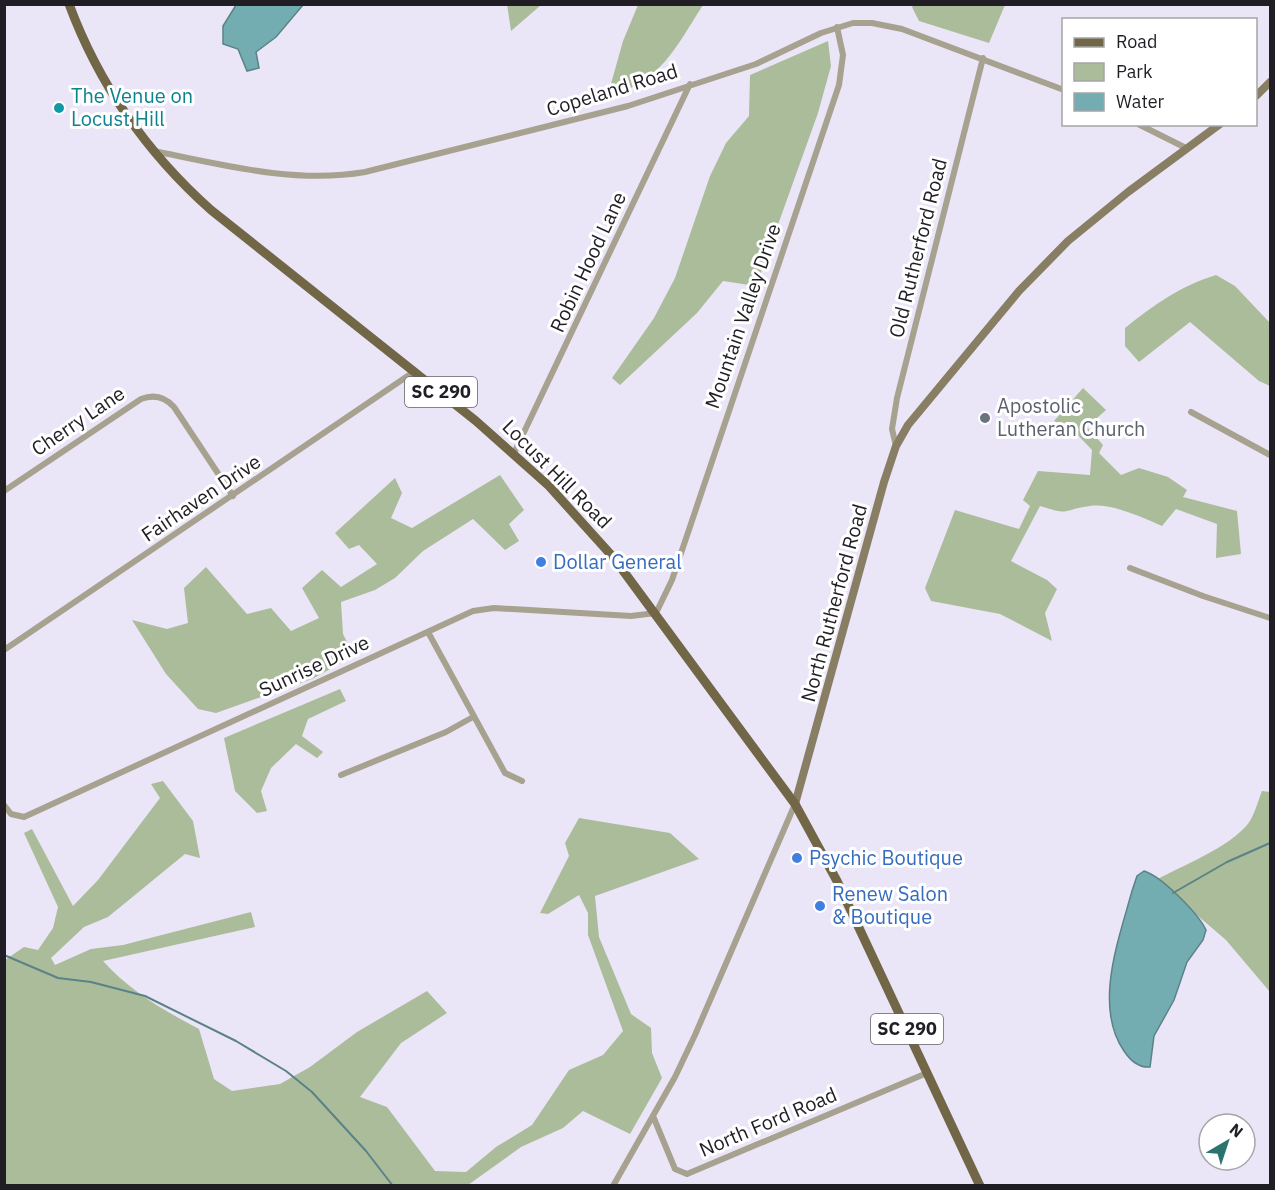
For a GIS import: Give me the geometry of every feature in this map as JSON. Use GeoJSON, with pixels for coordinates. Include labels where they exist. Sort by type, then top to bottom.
{"type":"FeatureCollection","features":[{"type":"Feature","properties":{"kind":"main road","name":"Locust Hill Road"},"geometry":{"type":"LineString","coordinates":[[69,4],[92,60],[118,105],[180,180],[211,210],[415,371],[514,453],[585,524],[656,613],[795,804],[837,881],[980,1185]]}},
{"type":"Feature","properties":{"kind":"street","name":"Copeland Road"},"geometry":{"type":"LineString","coordinates":[[154,151],[297,176],[347,175],[589,117],[756,64],[837,27],[856,23],[885,25],[983,58],[1062,89]]}},
{"type":"Feature","properties":{"kind":"street","name":"Mountain Valley Drive"},"geometry":{"type":"LineString","coordinates":[[656,613],[672,580],[839,85],[843,55],[837,27]]}},
{"type":"Feature","properties":{"kind":"street","name":"Old Rutherford Road"},"geometry":{"type":"LineString","coordinates":[[896,446],[892,429],[897,398],[983,58]]}},
{"type":"Feature","properties":{"kind":"street"},"geometry":{"type":"LineString","coordinates":[[1257,95],[1270,82]]}},
{"type":"Feature","properties":{"kind":"street","name":"Robin Hood Lane"},"geometry":{"type":"LineString","coordinates":[[514,453],[690,84]]}},
{"type":"Feature","properties":{"kind":"street"},"geometry":{"type":"LineString","coordinates":[[1142,126],[1186,148]]}},
{"type":"Feature","properties":{"kind":"street","name":"North Rutherford Road"},"geometry":{"type":"LineString","coordinates":[[613,1185],[653,1116],[695,1035],[795,804],[896,446],[920,408],[1047,262],[1091,221],[1217,126]]}},
{"type":"Feature","properties":{"kind":"street","name":"Fairhaven Drive"},"geometry":{"type":"LineString","coordinates":[[4,650],[415,371]]}},
{"type":"Feature","properties":{"kind":"street","name":"Cherry Lane"},"geometry":{"type":"LineString","coordinates":[[4,491],[141,399],[154,396],[165,399],[174,407],[233,496]]}},
{"type":"Feature","properties":{"kind":"street"},"geometry":{"type":"LineString","coordinates":[[1191,412],[1270,455]]}},
{"type":"Feature","properties":{"kind":"street"},"geometry":{"type":"LineString","coordinates":[[1130,568],[1203,596],[1270,618]]}},
{"type":"Feature","properties":{"kind":"street","name":"Sunrise Drive"},"geometry":{"type":"LineString","coordinates":[[4,805],[11,814],[24,817],[483,608],[631,616],[656,613]]}},
{"type":"Feature","properties":{"kind":"street"},"geometry":{"type":"LineString","coordinates":[[428,632],[472,717],[505,773],[522,781]]}},
{"type":"Feature","properties":{"kind":"street"},"geometry":{"type":"LineString","coordinates":[[341,775],[446,732],[472,717]]}},
{"type":"Feature","properties":{"kind":"street","name":"North Ford Road"},"geometry":{"type":"LineString","coordinates":[[653,1116],[675,1169],[687,1174],[927,1073]]}},
{"type":"Feature","properties":{"kind":"green space"},"geometry":{"type":"Polygon","coordinates":[[[507,4],[541,4],[541,5],[511,31],[507,4]]]}},
{"type":"Feature","properties":{"kind":"green space"},"geometry":{"type":"Polygon","coordinates":[[[915,4],[1005,5],[989,43],[919,21],[912,7],[915,4]]]}},
{"type":"Feature","properties":{"kind":"green space"},"geometry":{"type":"Polygon","coordinates":[[[638,5],[703,5],[665,62],[654,73],[626,91],[607,98],[623,41],[638,5]]]}},
{"type":"Feature","properties":{"kind":"green space"},"geometry":{"type":"Polygon","coordinates":[[[828,41],[831,66],[818,113],[756,286],[723,281],[697,313],[620,385],[612,378],[654,318],[675,278],[710,176],[726,143],[749,116],[750,75],[828,41]]]}},
{"type":"Feature","properties":{"kind":"green space"},"geometry":{"type":"Polygon","coordinates":[[[1216,275],[1235,286],[1270,323],[1270,386],[1259,381],[1190,322],[1139,362],[1125,346],[1125,328],[1179,291],[1216,275]]]}},
{"type":"Feature","properties":{"kind":"green space"},"geometry":{"type":"Polygon","coordinates":[[[1083,388],[1106,410],[1087,427],[1103,445],[1099,453],[1121,475],[1139,468],[1168,477],[1187,490],[1183,497],[1237,511],[1241,554],[1216,558],[1217,524],[1176,509],[1162,526],[1107,507],[1090,506],[1057,511],[1040,506],[1011,561],[1047,580],[1057,589],[1045,613],[1052,641],[1000,614],[931,601],[925,588],[955,510],[1019,529],[1030,506],[1023,500],[1038,471],[1090,475],[1092,450],[1073,430],[1054,421],[1083,388]]]}},
{"type":"Feature","properties":{"kind":"green space"},"geometry":{"type":"Polygon","coordinates":[[[500,475],[524,510],[509,524],[519,541],[505,550],[473,519],[423,551],[395,578],[375,590],[341,602],[343,634],[354,656],[312,679],[216,713],[198,709],[166,674],[132,620],[167,629],[188,623],[184,588],[206,567],[247,614],[271,608],[291,631],[319,618],[302,588],[322,570],[341,587],[377,564],[359,545],[349,549],[335,533],[395,478],[402,493],[391,518],[412,528],[500,475]]]}},
{"type":"Feature","properties":{"kind":"green space"},"geometry":{"type":"Polygon","coordinates":[[[340,689],[346,701],[308,719],[302,736],[323,752],[317,758],[296,744],[271,768],[261,791],[267,811],[257,813],[235,791],[224,738],[340,689]]]}},
{"type":"Feature","properties":{"kind":"green space"},"geometry":{"type":"Polygon","coordinates":[[[163,781],[193,821],[200,858],[185,854],[108,917],[84,927],[51,958],[55,965],[91,949],[123,945],[251,912],[255,927],[103,961],[124,982],[148,999],[199,1029],[214,1079],[232,1091],[280,1084],[310,1067],[357,1032],[427,991],[447,1013],[401,1043],[360,1097],[387,1107],[435,1171],[466,1172],[496,1147],[532,1125],[569,1070],[603,1055],[623,1031],[588,935],[588,913],[579,895],[548,914],[540,913],[569,856],[565,843],[579,818],[670,833],[699,859],[595,896],[599,937],[631,1014],[651,1028],[652,1053],[662,1078],[630,1134],[583,1111],[563,1128],[521,1147],[468,1185],[5,1185],[5,960],[24,947],[38,950],[53,928],[58,907],[24,833],[32,829],[73,906],[98,880],[160,798],[151,784],[163,781]]]}},
{"type":"Feature","properties":{"kind":"green space"},"geometry":{"type":"Polygon","coordinates":[[[1262,791],[1270,792],[1270,992],[1226,940],[1156,880],[1217,848],[1239,833],[1252,818],[1262,791]]]}},
{"type":"Feature","properties":{"kind":"water"},"geometry":{"type":"Polygon","coordinates":[[[236,5],[303,5],[276,37],[256,52],[259,68],[247,71],[238,49],[223,44],[223,26],[236,5]]]}},
{"type":"Feature","properties":{"kind":"water"},"geometry":{"type":"Polygon","coordinates":[[[1144,871],[1160,880],[1178,896],[1206,930],[1203,940],[1187,962],[1174,1000],[1154,1036],[1150,1067],[1135,1063],[1124,1051],[1115,1033],[1110,1014],[1109,993],[1116,951],[1132,891],[1137,876],[1144,871]]]}},
{"type":"Feature","properties":{"kind":"waterway"},"geometry":{"type":"LineString","coordinates":[[1173,893],[1227,862],[1270,843]]}},
{"type":"Feature","properties":{"kind":"waterway"},"geometry":{"type":"LineString","coordinates":[[4,955],[58,978],[91,982],[145,996],[236,1041],[286,1071],[312,1092],[366,1151],[393,1186]]}},
{"type":"Feature","properties":{"kind":"place","name":"The Venue on Locust Hill"},"geometry":{"type":"Point","coordinates":[59,108]}},
{"type":"Feature","properties":{"kind":"place","name":"Apostolic Lutheran Church"},"geometry":{"type":"Point","coordinates":[985,418]}},
{"type":"Feature","properties":{"kind":"place","name":"Dollar General"},"geometry":{"type":"Point","coordinates":[541,562]}},
{"type":"Feature","properties":{"kind":"place","name":"Psychic Boutique"},"geometry":{"type":"Point","coordinates":[797,858]}},
{"type":"Feature","properties":{"kind":"place","name":"Renew Salon & Boutique"},"geometry":{"type":"Point","coordinates":[820,906]}}]}
